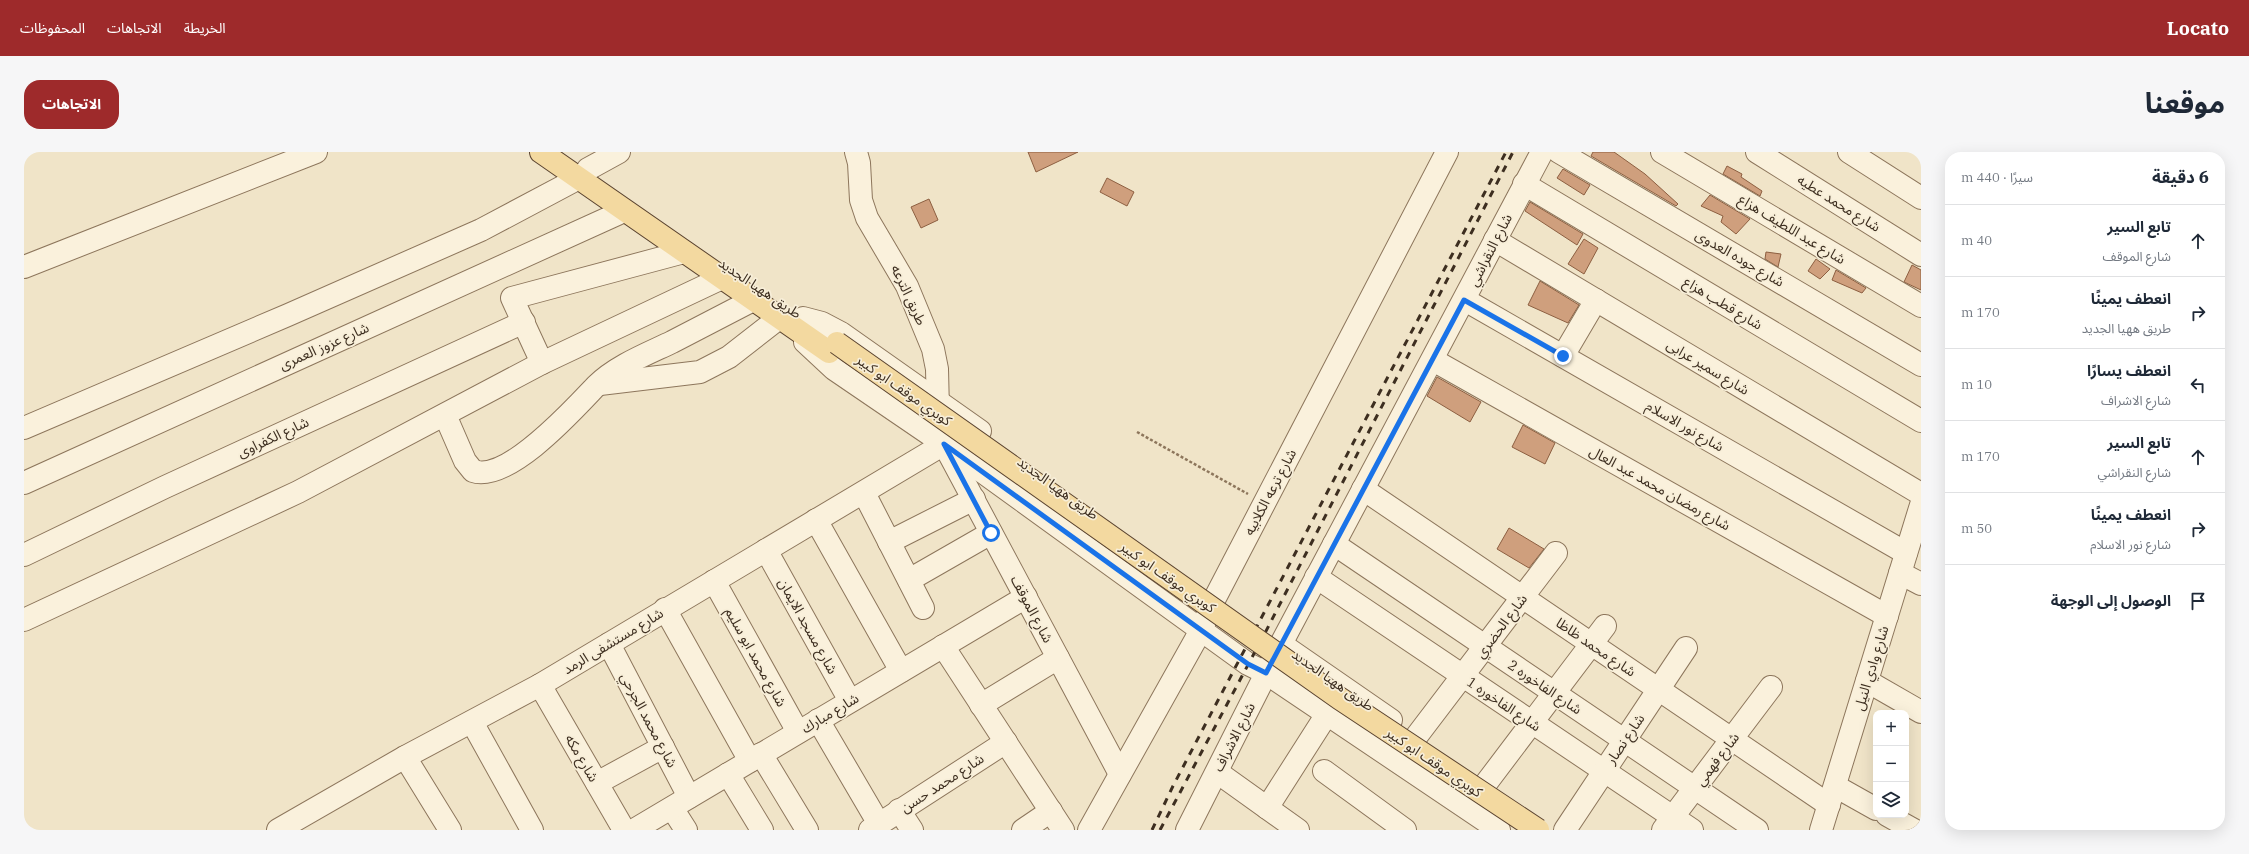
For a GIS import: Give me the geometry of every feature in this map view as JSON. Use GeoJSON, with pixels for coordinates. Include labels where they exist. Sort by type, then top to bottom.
{"type":"FeatureCollection","features":[{"type":"Feature","properties":{"kind":"main road","name":"طريق ههيا الجديد"},"geometry":{"type":"LineString","coordinates":[[541,152],[584,174],[793,322]]}},
{"type":"Feature","properties":{"kind":"main road","name":"طريق ههيا الجديد"},"geometry":{"type":"LineString","coordinates":[[564,152],[584,174],[624,211],[753,300],[793,322]]}},
{"type":"Feature","properties":{"kind":"main road","name":"كوبري موقف ابو كبير"},"geometry":{"type":"LineString","coordinates":[[793,322],[833,347],[1339,698],[1538,830]]}},
{"type":"Feature","properties":{"kind":"main road","name":"كوبري موقف ابو كبير"},"geometry":{"type":"LineString","coordinates":[[833,347],[1331,708],[1515,830]]}},
{"type":"Feature","properties":{"kind":"street"},"geometry":{"type":"LineString","coordinates":[[24,267],[316,152]]}},
{"type":"Feature","properties":{"kind":"street"},"geometry":{"type":"LineString","coordinates":[[24,428],[295,312],[481,230],[584,174],[619,152]]}},
{"type":"Feature","properties":{"kind":"street","name":"طريق الترعه"},"geometry":{"type":"LineString","coordinates":[[856,152],[859,164],[861,200],[867,218],[907,286],[933,349],[937,369],[939,424],[944,444]]}},
{"type":"Feature","properties":{"kind":"street","name":"شارع ترعه الكلابيه"},"geometry":{"type":"LineString","coordinates":[[1089,830],[1202,630],[1215,598],[1447,152]]}},
{"type":"Feature","properties":{"kind":"street","name":"شارع النقراشي"},"geometry":{"type":"LineString","coordinates":[[1281,644],[1542,152]]}},
{"type":"Feature","properties":{"kind":"street","name":"شارع جوده العدوى"},"geometry":{"type":"LineString","coordinates":[[1558,152],[1921,365]]}},
{"type":"Feature","properties":{"kind":"street","name":"شارع عبد اللطيف هزاع"},"geometry":{"type":"LineString","coordinates":[[1662,152],[1921,306]]}},
{"type":"Feature","properties":{"kind":"street","name":"شارع محمد عطيه"},"geometry":{"type":"LineString","coordinates":[[1757,152],[1921,255]]}},
{"type":"Feature","properties":{"kind":"street"},"geometry":{"type":"LineString","coordinates":[[1849,152],[1921,198]]}},
{"type":"Feature","properties":{"kind":"street","name":"شارع قطب هزاع"},"geometry":{"type":"LineString","coordinates":[[1524,184],[1921,421]]}},
{"type":"Feature","properties":{"kind":"street","name":"شارع عزوز العمرى"},"geometry":{"type":"LineString","coordinates":[[24,483],[624,211]]}},
{"type":"Feature","properties":{"kind":"street","name":"شارع سمير عرابى"},"geometry":{"type":"LineString","coordinates":[[1495,240],[1921,494]]}},
{"type":"Feature","properties":{"kind":"street"},"geometry":{"type":"LineString","coordinates":[[542,363],[512,298],[684,252]]}},
{"type":"Feature","properties":{"kind":"street"},"geometry":{"type":"LineString","coordinates":[[24,620],[298,492],[542,363],[722,278]]}},
{"type":"Feature","properties":{"kind":"street"},"geometry":{"type":"LineString","coordinates":[[445,415],[465,461],[473,471],[486,473],[496,470],[533,447],[575,410],[598,384],[624,366],[753,300]]}},
{"type":"Feature","properties":{"kind":"street","name":"شارع نور الاسلام"},"geometry":{"type":"LineString","coordinates":[[1464,300],[1563,356],[1903,563],[1921,584]]}},
{"type":"Feature","properties":{"kind":"street"},"geometry":{"type":"LineString","coordinates":[[1563,356],[1596,300]]}},
{"type":"Feature","properties":{"kind":"street","name":"شارع الكفراوى"},"geometry":{"type":"LineString","coordinates":[[24,554],[164,487],[524,322]]}},
{"type":"Feature","properties":{"kind":"street"},"geometry":{"type":"LineString","coordinates":[[598,384],[700,372],[793,322]]}},
{"type":"Feature","properties":{"kind":"street","name":"طريق ههيا الجديد"},"geometry":{"type":"LineString","coordinates":[[793,322],[822,323],[841,333],[938,400],[1085,508],[1416,737],[1484,786],[1550,830]]}},
{"type":"Feature","properties":{"kind":"street","name":"طريق ههيا الجديد"},"geometry":{"type":"LineString","coordinates":[[793,322],[808,346],[834,369],[944,444],[1248,664],[1266,673],[1499,830]]}},
{"type":"Feature","properties":{"kind":"street","name":"شارع رمضان محمد عبد العال"},"geometry":{"type":"LineString","coordinates":[[1433,360],[1887,616]]}},
{"type":"Feature","properties":{"kind":"street","name":"شارع مستشفى الرمد"},"geometry":{"type":"LineString","coordinates":[[288,827],[405,757],[540,685],[665,609],[864,493],[944,444]]}},
{"type":"Feature","properties":{"kind":"street","name":"شارع الموقف"},"geometry":{"type":"LineString","coordinates":[[944,444],[1120,774]]}},
{"type":"Feature","properties":{"kind":"street","name":"شارع محمد ظاظا"},"geometry":{"type":"LineString","coordinates":[[1363,489],[1732,739],[1832,796],[1873,808]]}},
{"type":"Feature","properties":{"kind":"street"},"geometry":{"type":"LineString","coordinates":[[864,493],[923,608]]}},
{"type":"Feature","properties":{"kind":"street"},"geometry":{"type":"LineString","coordinates":[[890,542],[974,499]]}},
{"type":"Feature","properties":{"kind":"street","name":"شارع وادي النيل"},"geometry":{"type":"LineString","coordinates":[[1821,830],[1903,563],[1919,518]]}},
{"type":"Feature","properties":{"kind":"street"},"geometry":{"type":"LineString","coordinates":[[816,520],[901,671]]}},
{"type":"Feature","properties":{"kind":"street"},"geometry":{"type":"LineString","coordinates":[[909,580],[991,533]]}},
{"type":"Feature","properties":{"kind":"street","name":"شارع الفاخوره 2"},"geometry":{"type":"LineString","coordinates":[[1334,544],[1757,830]]}},
{"type":"Feature","properties":{"kind":"street","name":"شارع مسجد الايمان"},"geometry":{"type":"LineString","coordinates":[[766,550],[850,701]]}},
{"type":"Feature","properties":{"kind":"street","name":"شارع الحضري"},"geometry":{"type":"LineString","coordinates":[[1416,737],[1556,553]]}},
{"type":"Feature","properties":{"kind":"street","name":"شارع الفاخوره 1"},"geometry":{"type":"LineString","coordinates":[[1316,577],[1604,771],[1668,824],[1692,830]]}},
{"type":"Feature","properties":{"kind":"street","name":"شارع محمد ابو سليم"},"geometry":{"type":"LineString","coordinates":[[714,581],[798,732]]}},
{"type":"Feature","properties":{"kind":"street","name":"شارع مبارك"},"geometry":{"type":"LineString","coordinates":[[634,830],[1026,597]]}},
{"type":"Feature","properties":{"kind":"street"},"geometry":{"type":"LineString","coordinates":[[665,609],[755,758],[807,830]]}},
{"type":"Feature","properties":{"kind":"street"},"geometry":{"type":"LineString","coordinates":[[1484,786],[1605,626]]}},
{"type":"Feature","properties":{"kind":"street","name":"شارع محمد الجرحي"},"geometry":{"type":"LineString","coordinates":[[609,644],[663,748],[680,802],[686,830]]}},
{"type":"Feature","properties":{"kind":"street","name":"شارع الاشراف"},"geometry":{"type":"LineString","coordinates":[[1187,830],[1281,644]]}},
{"type":"Feature","properties":{"kind":"street"},"geometry":{"type":"LineString","coordinates":[[943,646],[1063,830]]}},
{"type":"Feature","properties":{"kind":"street","name":"شارع نصار"},"geometry":{"type":"LineString","coordinates":[[1565,830],[1686,648]]}},
{"type":"Feature","properties":{"kind":"street"},"geometry":{"type":"LineString","coordinates":[[981,705],[1058,658]]}},
{"type":"Feature","properties":{"kind":"street"},"geometry":{"type":"LineString","coordinates":[[1867,681],[1921,712]]}},
{"type":"Feature","properties":{"kind":"street","name":"شارع مكه"},"geometry":{"type":"LineString","coordinates":[[540,685],[624,830]]}},
{"type":"Feature","properties":{"kind":"street","name":"شارع فهمي"},"geometry":{"type":"LineString","coordinates":[[1668,824],[1771,687]]}},
{"type":"Feature","properties":{"kind":"street"},"geometry":{"type":"LineString","coordinates":[[1267,808],[1327,714]]}},
{"type":"Feature","properties":{"kind":"street","name":"شارع محمد حسن"},"geometry":{"type":"LineString","coordinates":[[818,720],[875,827],[1006,742]]}},
{"type":"Feature","properties":{"kind":"street"},"geometry":{"type":"LineString","coordinates":[[472,722],[532,830]]}},
{"type":"Feature","properties":{"kind":"street"},"geometry":{"type":"LineString","coordinates":[[597,783],[663,748]]}},
{"type":"Feature","properties":{"kind":"street"},"geometry":{"type":"LineString","coordinates":[[405,757],[450,830]]}},
{"type":"Feature","properties":{"kind":"street"},"geometry":{"type":"LineString","coordinates":[[1324,771],[1405,830]]}},
{"type":"Feature","properties":{"kind":"street"},"geometry":{"type":"LineString","coordinates":[[1217,772],[1298,830]]}},
{"type":"Feature","properties":{"kind":"street"},"geometry":{"type":"LineString","coordinates":[[728,774],[762,830]]}},
{"type":"Feature","properties":{"kind":"street"},"geometry":{"type":"LineString","coordinates":[[899,810],[912,830]]}},
{"type":"Feature","properties":{"kind":"street"},"geometry":{"type":"LineString","coordinates":[[1023,830],[1051,811]]}},
{"type":"Feature","properties":{"kind":"street"},"geometry":{"type":"LineString","coordinates":[[1892,818],[1914,830]]}},
{"type":"Feature","properties":{"kind":"path"},"geometry":{"type":"LineString","coordinates":[[1137,432],[1240,489],[1264,504]]}},
{"type":"Feature","properties":{"kind":"building"},"geometry":{"type":"Polygon","coordinates":[[[1028,152],[1078,152],[1036,172],[1028,152]]]}},
{"type":"Feature","properties":{"kind":"building"},"geometry":{"type":"Polygon","coordinates":[[[1593,152],[1614,152],[1645,174],[1678,204],[1676,206],[1591,156],[1593,152]]]}},
{"type":"Feature","properties":{"kind":"building"},"geometry":{"type":"Polygon","coordinates":[[[1727,166],[1742,174],[1741,177],[1762,191],[1760,196],[1723,174],[1727,166]]]}},
{"type":"Feature","properties":{"kind":"building"},"geometry":{"type":"Polygon","coordinates":[[[1563,169],[1590,185],[1584,195],[1557,178],[1563,169]]]}},
{"type":"Feature","properties":{"kind":"building"},"geometry":{"type":"Polygon","coordinates":[[[1107,178],[1134,192],[1127,206],[1100,192],[1107,178]]]}},
{"type":"Feature","properties":{"kind":"building"},"geometry":{"type":"Polygon","coordinates":[[[1710,195],[1750,219],[1736,234],[1721,222],[1723,216],[1701,206],[1710,195]]]}},
{"type":"Feature","properties":{"kind":"building"},"geometry":{"type":"Polygon","coordinates":[[[929,199],[938,220],[921,228],[911,207],[929,199]]]}},
{"type":"Feature","properties":{"kind":"building"},"geometry":{"type":"Polygon","coordinates":[[[1530,202],[1583,234],[1577,245],[1525,211],[1530,202]]]}},
{"type":"Feature","properties":{"kind":"building"},"geometry":{"type":"Polygon","coordinates":[[[1584,239],[1598,248],[1584,274],[1568,264],[1584,239]]]}},
{"type":"Feature","properties":{"kind":"building"},"geometry":{"type":"Polygon","coordinates":[[[1766,252],[1781,254],[1778,267],[1765,259],[1766,252]]]}},
{"type":"Feature","properties":{"kind":"building"},"geometry":{"type":"Polygon","coordinates":[[[1816,259],[1830,269],[1820,279],[1808,271],[1816,259]]]}},
{"type":"Feature","properties":{"kind":"building"},"geometry":{"type":"Polygon","coordinates":[[[1912,265],[1921,270],[1921,290],[1904,282],[1912,265]]]}},
{"type":"Feature","properties":{"kind":"building"},"geometry":{"type":"Polygon","coordinates":[[[1836,270],[1866,288],[1862,293],[1832,280],[1836,270]]]}},
{"type":"Feature","properties":{"kind":"building"},"geometry":{"type":"Polygon","coordinates":[[[1540,281],[1579,305],[1568,323],[1528,305],[1540,281]]]}},
{"type":"Feature","properties":{"kind":"building"},"geometry":{"type":"Polygon","coordinates":[[[1437,377],[1481,402],[1470,422],[1427,396],[1437,377]]]}},
{"type":"Feature","properties":{"kind":"building"},"geometry":{"type":"Polygon","coordinates":[[[1523,425],[1555,443],[1545,464],[1512,447],[1523,425]]]}},
{"type":"Feature","properties":{"kind":"building"},"geometry":{"type":"Polygon","coordinates":[[[1509,528],[1544,549],[1529,568],[1497,549],[1509,528]]]}},
{"type":"Feature","properties":{"kind":"railway"},"geometry":{"type":"LineString","coordinates":[[1152,830],[1173,786],[1506,152]]}},
{"type":"Feature","properties":{"kind":"railway"},"geometry":{"type":"LineString","coordinates":[[1160,830],[1265,633],[1513,152]]}},
{"type":"Feature","properties":{"kind":"route"},"geometry":{"type":"LineString","coordinates":[[991,533],[944,444],[1248,664],[1266,673],[1464,300],[1563,356]]}}]}
